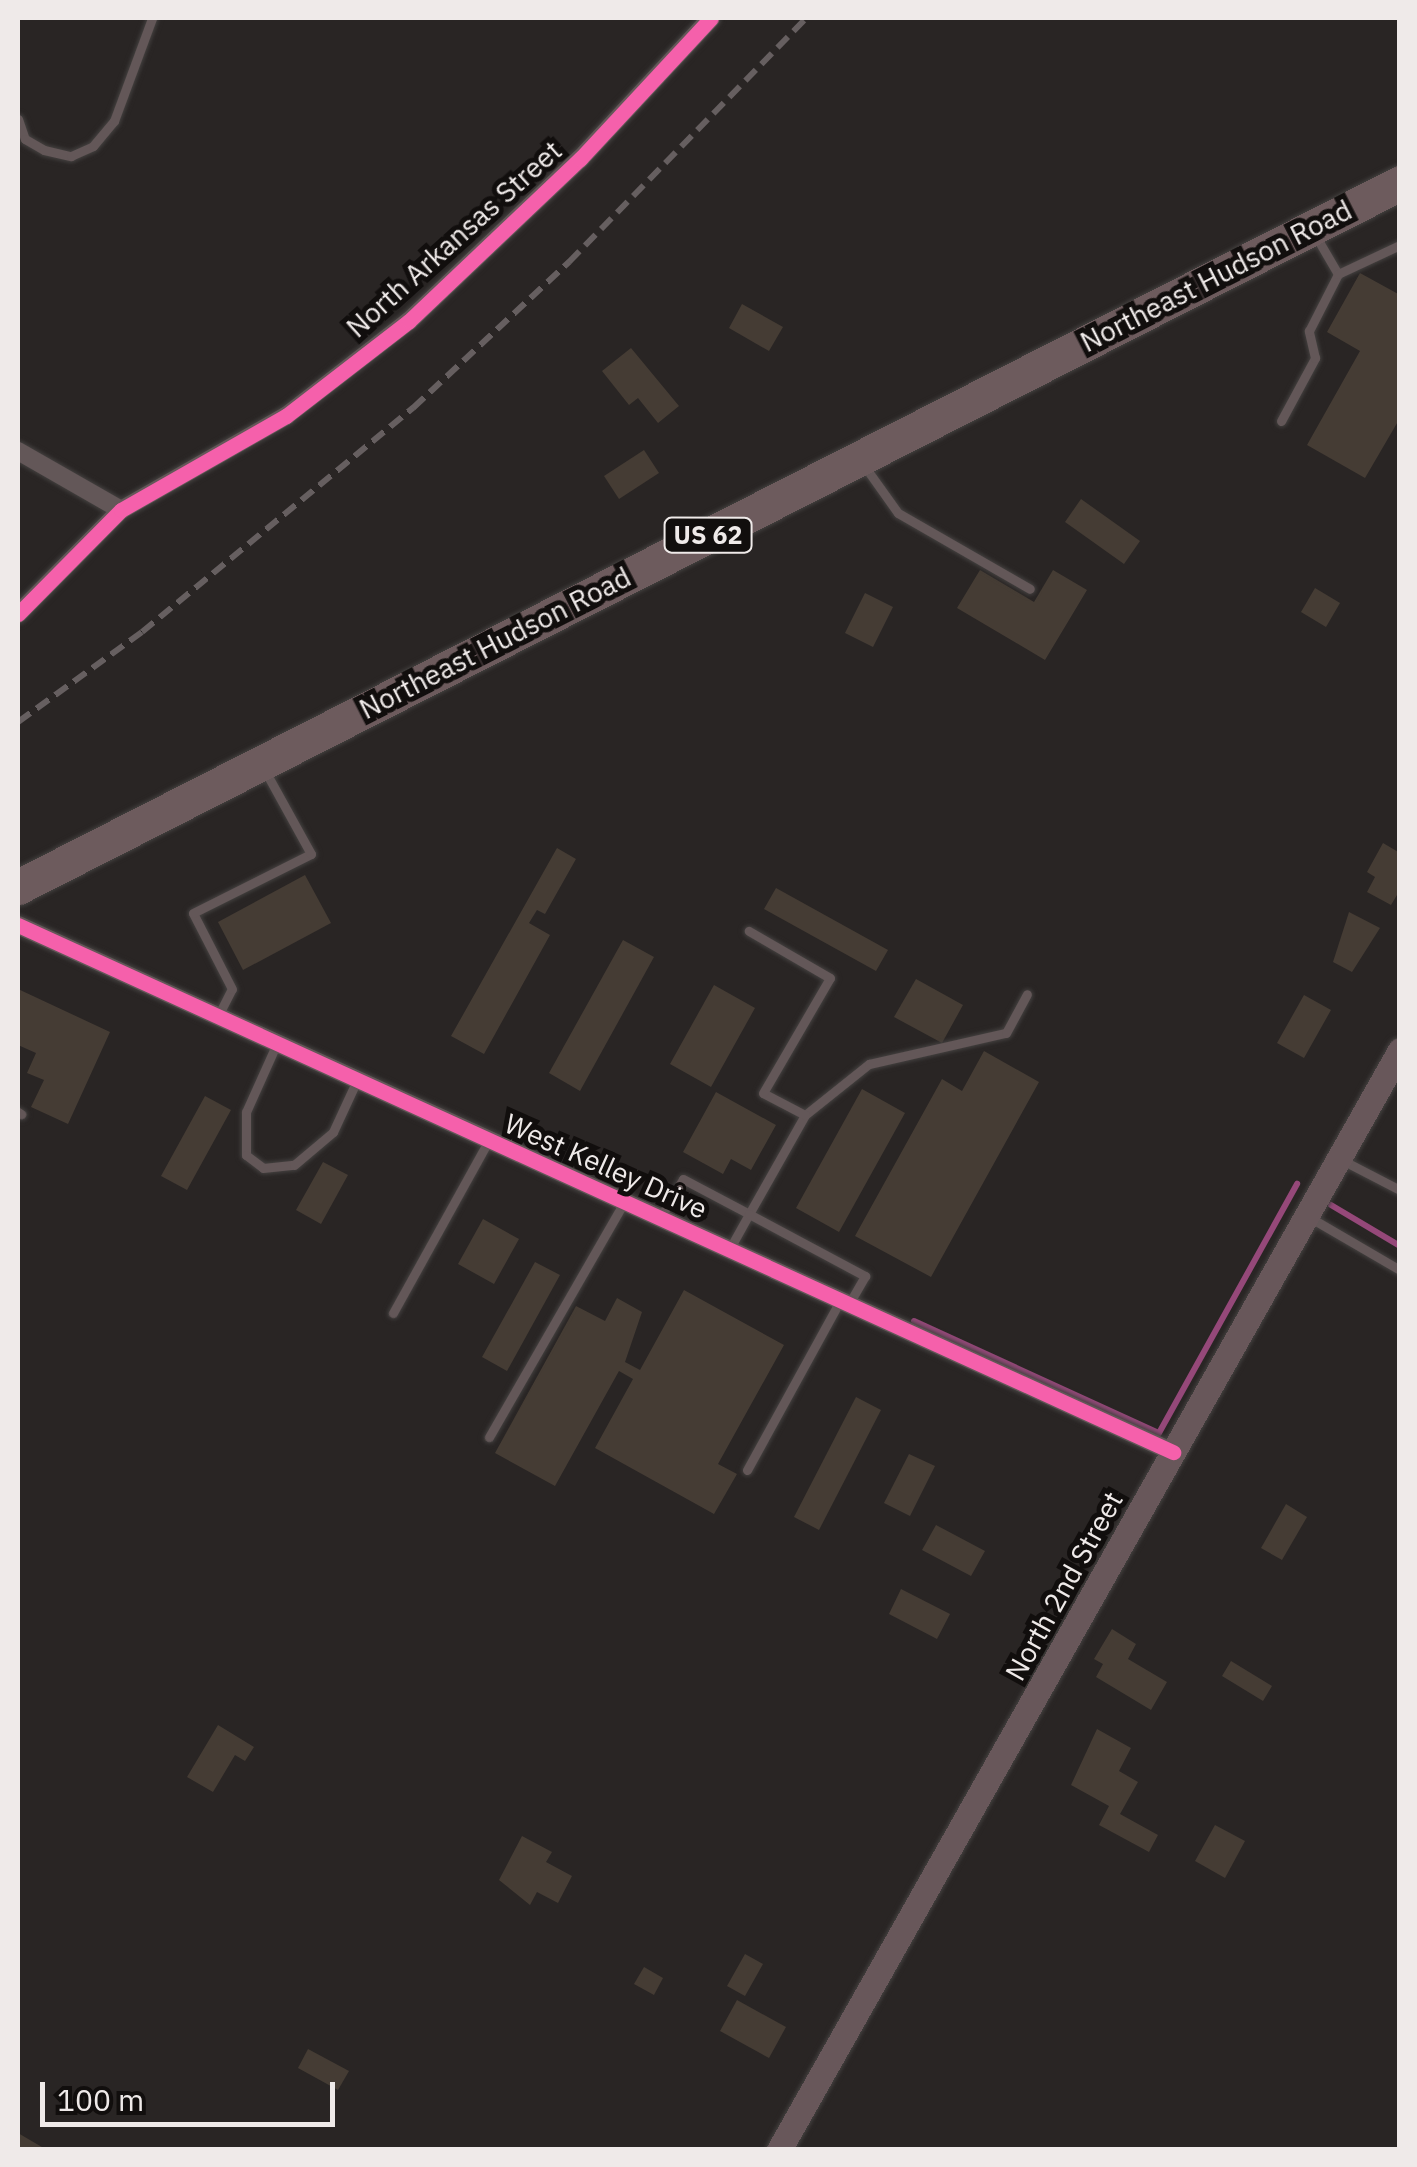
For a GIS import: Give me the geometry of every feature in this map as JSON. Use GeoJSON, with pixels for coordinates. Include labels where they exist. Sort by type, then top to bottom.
{"type":"FeatureCollection","features":[{"type":"Feature","properties":{"kind":"highway","name":"Northeast Hudson Road"},"geometry":{"type":"LineString","coordinates":[[18,886],[1400,183]]}},
{"type":"Feature","properties":{"kind":"main road","name":"North 2nd Street"},"geometry":{"type":"LineString","coordinates":[[779,2150],[1398,1057]]}},
{"type":"Feature","properties":{"kind":"street","name":"North Arkansas Street"},"geometry":{"type":"LineString","coordinates":[[18,614],[122,510],[286,416],[409,321],[580,159],[711,18]]}},
{"type":"Feature","properties":{"kind":"street"},"geometry":{"type":"LineString","coordinates":[[18,451],[122,510]]}},
{"type":"Feature","properties":{"kind":"street","name":"West Kelley Drive"},"geometry":{"type":"LineString","coordinates":[[18,925],[1174,1452]]}},
{"type":"Feature","properties":{"kind":"lane"},"geometry":{"type":"LineString","coordinates":[[18,119],[25,139],[44,150],[71,156],[92,146],[114,121],[152,18]]}},
{"type":"Feature","properties":{"kind":"lane"},"geometry":{"type":"LineString","coordinates":[[1311,228],[1338,274]]}},
{"type":"Feature","properties":{"kind":"lane"},"geometry":{"type":"LineString","coordinates":[[1281,422],[1314,358],[1309,331],[1338,274],[1400,245]]}},
{"type":"Feature","properties":{"kind":"lane"},"geometry":{"type":"LineString","coordinates":[[859,458],[898,513],[1030,589]]}},
{"type":"Feature","properties":{"kind":"lane"},"geometry":{"type":"LineString","coordinates":[[218,1016],[232,988],[193,913],[311,854],[261,762]]}},
{"type":"Feature","properties":{"kind":"lane"},"geometry":{"type":"LineString","coordinates":[[749,932],[830,978],[764,1093],[804,1115]]}},
{"type":"Feature","properties":{"kind":"lane"},"geometry":{"type":"LineString","coordinates":[[730,1250],[804,1115],[870,1064],[1006,1033],[1027,994]]}},
{"type":"Feature","properties":{"kind":"lane"},"geometry":{"type":"LineString","coordinates":[[276,1043],[246,1112],[246,1155],[263,1168],[294,1164],[333,1132],[358,1080]]}},
{"type":"Feature","properties":{"kind":"lane"},"geometry":{"type":"LineString","coordinates":[[393,1312],[489,1140]]}},
{"type":"Feature","properties":{"kind":"lane"},"geometry":{"type":"LineString","coordinates":[[1339,1158],[1400,1190]]}},
{"type":"Feature","properties":{"kind":"lane"},"geometry":{"type":"LineString","coordinates":[[660,1218],[683,1179],[865,1276],[845,1302],[746,1470]]}},
{"type":"Feature","properties":{"kind":"lane"},"geometry":{"type":"LineString","coordinates":[[489,1437],[624,1202]]}},
{"type":"Feature","properties":{"kind":"lane"},"geometry":{"type":"LineString","coordinates":[[1307,1215],[1400,1270]]}},
{"type":"Feature","properties":{"kind":"building"},"geometry":{"type":"Polygon","coordinates":[[[1360,273],[1400,295],[1400,418],[1365,478],[1307,445],[1360,351],[1327,332],[1360,273]]]}},
{"type":"Feature","properties":{"kind":"building"},"geometry":{"type":"Polygon","coordinates":[[[742,304],[783,327],[769,351],[729,328],[742,304]]]}},
{"type":"Feature","properties":{"kind":"building"},"geometry":{"type":"Polygon","coordinates":[[[631,348],[679,406],[658,423],[638,398],[629,405],[602,371],[631,348]]]}},
{"type":"Feature","properties":{"kind":"building"},"geometry":{"type":"Polygon","coordinates":[[[644,450],[659,473],[619,499],[604,476],[644,450]]]}},
{"type":"Feature","properties":{"kind":"building"},"geometry":{"type":"Polygon","coordinates":[[[1081,499],[1140,541],[1124,564],[1065,522],[1081,499]]]}},
{"type":"Feature","properties":{"kind":"building"},"geometry":{"type":"Polygon","coordinates":[[[980,570],[1034,602],[1053,570],[1087,590],[1045,660],[957,608],[980,570]]]}},
{"type":"Feature","properties":{"kind":"building"},"geometry":{"type":"Polygon","coordinates":[[[1315,588],[1340,603],[1326,627],[1301,612],[1315,588]]]}},
{"type":"Feature","properties":{"kind":"building"},"geometry":{"type":"Polygon","coordinates":[[[865,593],[893,607],[873,647],[845,633],[865,593]]]}},
{"type":"Feature","properties":{"kind":"building"},"geometry":{"type":"Polygon","coordinates":[[[1383,843],[1400,853],[1400,890],[1391,905],[1367,892],[1375,877],[1367,872],[1383,843]]]}},
{"type":"Feature","properties":{"kind":"building"},"geometry":{"type":"Polygon","coordinates":[[[557,848],[576,859],[545,914],[537,910],[529,923],[550,935],[484,1054],[451,1036],[557,848]]]}},
{"type":"Feature","properties":{"kind":"building"},"geometry":{"type":"Polygon","coordinates":[[[305,875],[331,923],[243,970],[218,922],[305,875]]]}},
{"type":"Feature","properties":{"kind":"building"},"geometry":{"type":"Polygon","coordinates":[[[776,888],[888,950],[876,971],[764,909],[776,888]]]}},
{"type":"Feature","properties":{"kind":"building"},"geometry":{"type":"Polygon","coordinates":[[[1349,912],[1380,928],[1352,972],[1333,962],[1349,912]]]}},
{"type":"Feature","properties":{"kind":"building"},"geometry":{"type":"Polygon","coordinates":[[[623,940],[654,957],[580,1091],[549,1073],[623,940]]]}},
{"type":"Feature","properties":{"kind":"building"},"geometry":{"type":"Polygon","coordinates":[[[916,979],[963,1005],[942,1043],[894,1017],[916,979]]]}},
{"type":"Feature","properties":{"kind":"building"},"geometry":{"type":"Polygon","coordinates":[[[714,985],[755,1008],[711,1087],[670,1064],[714,985]]]}},
{"type":"Feature","properties":{"kind":"building"},"geometry":{"type":"Polygon","coordinates":[[[18,989],[110,1032],[68,1124],[31,1107],[44,1080],[27,1073],[36,1053],[18,1045],[18,989]]]}},
{"type":"Feature","properties":{"kind":"building"},"geometry":{"type":"Polygon","coordinates":[[[1304,995],[1331,1010],[1304,1058],[1277,1043],[1304,995]]]}},
{"type":"Feature","properties":{"kind":"building"},"geometry":{"type":"Polygon","coordinates":[[[984,1051],[1039,1082],[931,1277],[855,1236],[942,1079],[962,1091],[984,1051]]]}},
{"type":"Feature","properties":{"kind":"building"},"geometry":{"type":"Polygon","coordinates":[[[862,1089],[905,1113],[839,1232],[796,1208],[862,1089]]]}},
{"type":"Feature","properties":{"kind":"building"},"geometry":{"type":"Polygon","coordinates":[[[716,1092],[776,1125],[751,1170],[731,1159],[723,1174],[683,1152],[716,1092]]]}},
{"type":"Feature","properties":{"kind":"building"},"geometry":{"type":"Polygon","coordinates":[[[205,1096],[231,1110],[187,1190],[161,1176],[205,1096]]]}},
{"type":"Feature","properties":{"kind":"building"},"geometry":{"type":"Polygon","coordinates":[[[323,1162],[348,1175],[321,1224],[296,1210],[323,1162]]]}},
{"type":"Feature","properties":{"kind":"building"},"geometry":{"type":"Polygon","coordinates":[[[483,1219],[519,1239],[494,1284],[458,1264],[483,1219]]]}},
{"type":"Feature","properties":{"kind":"building"},"geometry":{"type":"Polygon","coordinates":[[[535,1262],[560,1275],[507,1371],[482,1357],[535,1262]]]}},
{"type":"Feature","properties":{"kind":"building"},"geometry":{"type":"Polygon","coordinates":[[[684,1290],[784,1345],[718,1464],[737,1474],[714,1514],[595,1448],[633,1379],[619,1371],[555,1486],[495,1453],[576,1306],[605,1321],[617,1298],[642,1312],[625,1362],[640,1370],[684,1290]]]}},
{"type":"Feature","properties":{"kind":"building"},"geometry":{"type":"Polygon","coordinates":[[[856,1397],[881,1410],[819,1530],[794,1517],[856,1397]]]}},
{"type":"Feature","properties":{"kind":"building"},"geometry":{"type":"Polygon","coordinates":[[[909,1454],[935,1466],[910,1516],[884,1503],[909,1454]]]}},
{"type":"Feature","properties":{"kind":"building"},"geometry":{"type":"Polygon","coordinates":[[[1286,1504],[1307,1517],[1282,1560],[1261,1548],[1286,1504]]]}},
{"type":"Feature","properties":{"kind":"building"},"geometry":{"type":"Polygon","coordinates":[[[936,1525],[985,1551],[971,1576],[922,1550],[936,1525]]]}},
{"type":"Feature","properties":{"kind":"building"},"geometry":{"type":"Polygon","coordinates":[[[901,1589],[950,1614],[937,1639],[889,1614],[901,1589]]]}},
{"type":"Feature","properties":{"kind":"building"},"geometry":{"type":"Polygon","coordinates":[[[1112,1629],[1136,1644],[1128,1659],[1167,1682],[1151,1710],[1096,1677],[1103,1664],[1094,1659],[1112,1629]]]}},
{"type":"Feature","properties":{"kind":"building"},"geometry":{"type":"Polygon","coordinates":[[[1231,1661],[1272,1686],[1263,1701],[1222,1676],[1231,1661]]]}},
{"type":"Feature","properties":{"kind":"building"},"geometry":{"type":"Polygon","coordinates":[[[218,1725],[254,1747],[245,1761],[235,1755],[213,1792],[187,1777],[218,1725]]]}},
{"type":"Feature","properties":{"kind":"building"},"geometry":{"type":"Polygon","coordinates":[[[1097,1729],[1131,1748],[1119,1771],[1138,1782],[1120,1814],[1158,1835],[1149,1852],[1099,1825],[1109,1806],[1071,1785],[1097,1729]]]}},
{"type":"Feature","properties":{"kind":"building"},"geometry":{"type":"Polygon","coordinates":[[[1215,1825],[1245,1841],[1225,1878],[1195,1861],[1215,1825]]]}},
{"type":"Feature","properties":{"kind":"building"},"geometry":{"type":"Polygon","coordinates":[[[522,1836],[552,1852],[546,1862],[572,1876],[558,1903],[537,1892],[530,1905],[499,1880],[522,1836]]]}},
{"type":"Feature","properties":{"kind":"building"},"geometry":{"type":"Polygon","coordinates":[[[745,1954],[763,1964],[745,1996],[727,1986],[745,1954]]]}},
{"type":"Feature","properties":{"kind":"building"},"geometry":{"type":"Polygon","coordinates":[[[644,1967],[663,1978],[654,1995],[634,1984],[644,1967]]]}},
{"type":"Feature","properties":{"kind":"building"},"geometry":{"type":"Polygon","coordinates":[[[737,2000],[786,2027],[769,2058],[720,2031],[737,2000]]]}},
{"type":"Feature","properties":{"kind":"building"},"geometry":{"type":"Polygon","coordinates":[[[308,2049],[349,2071],[338,2090],[298,2068],[308,2049]]]}},
{"type":"Feature","properties":{"kind":"building"},"geometry":{"type":"Polygon","coordinates":[[[18,2133],[47,2150],[18,2150],[18,2133]]]}},
{"type":"Feature","properties":{"kind":"waterway"},"geometry":{"type":"LineString","coordinates":[[914,1321],[1159,1433],[1297,1184]]}},
{"type":"Feature","properties":{"kind":"waterway"},"geometry":{"type":"LineString","coordinates":[[1331,1205],[1400,1246]]}},
{"type":"Feature","properties":{"kind":"railway"},"geometry":{"type":"LineString","coordinates":[[18,722],[142,632],[413,408],[569,262],[806,18]]}},
{"type":"Feature","properties":{"kind":"cycle path"},"geometry":{"type":"LineString","coordinates":[[18,614],[121,510],[286,416],[409,321],[580,159],[711,18]]}},
{"type":"Feature","properties":{"kind":"cycle path"},"geometry":{"type":"LineString","coordinates":[[18,925],[1173,1452]]}}]}
